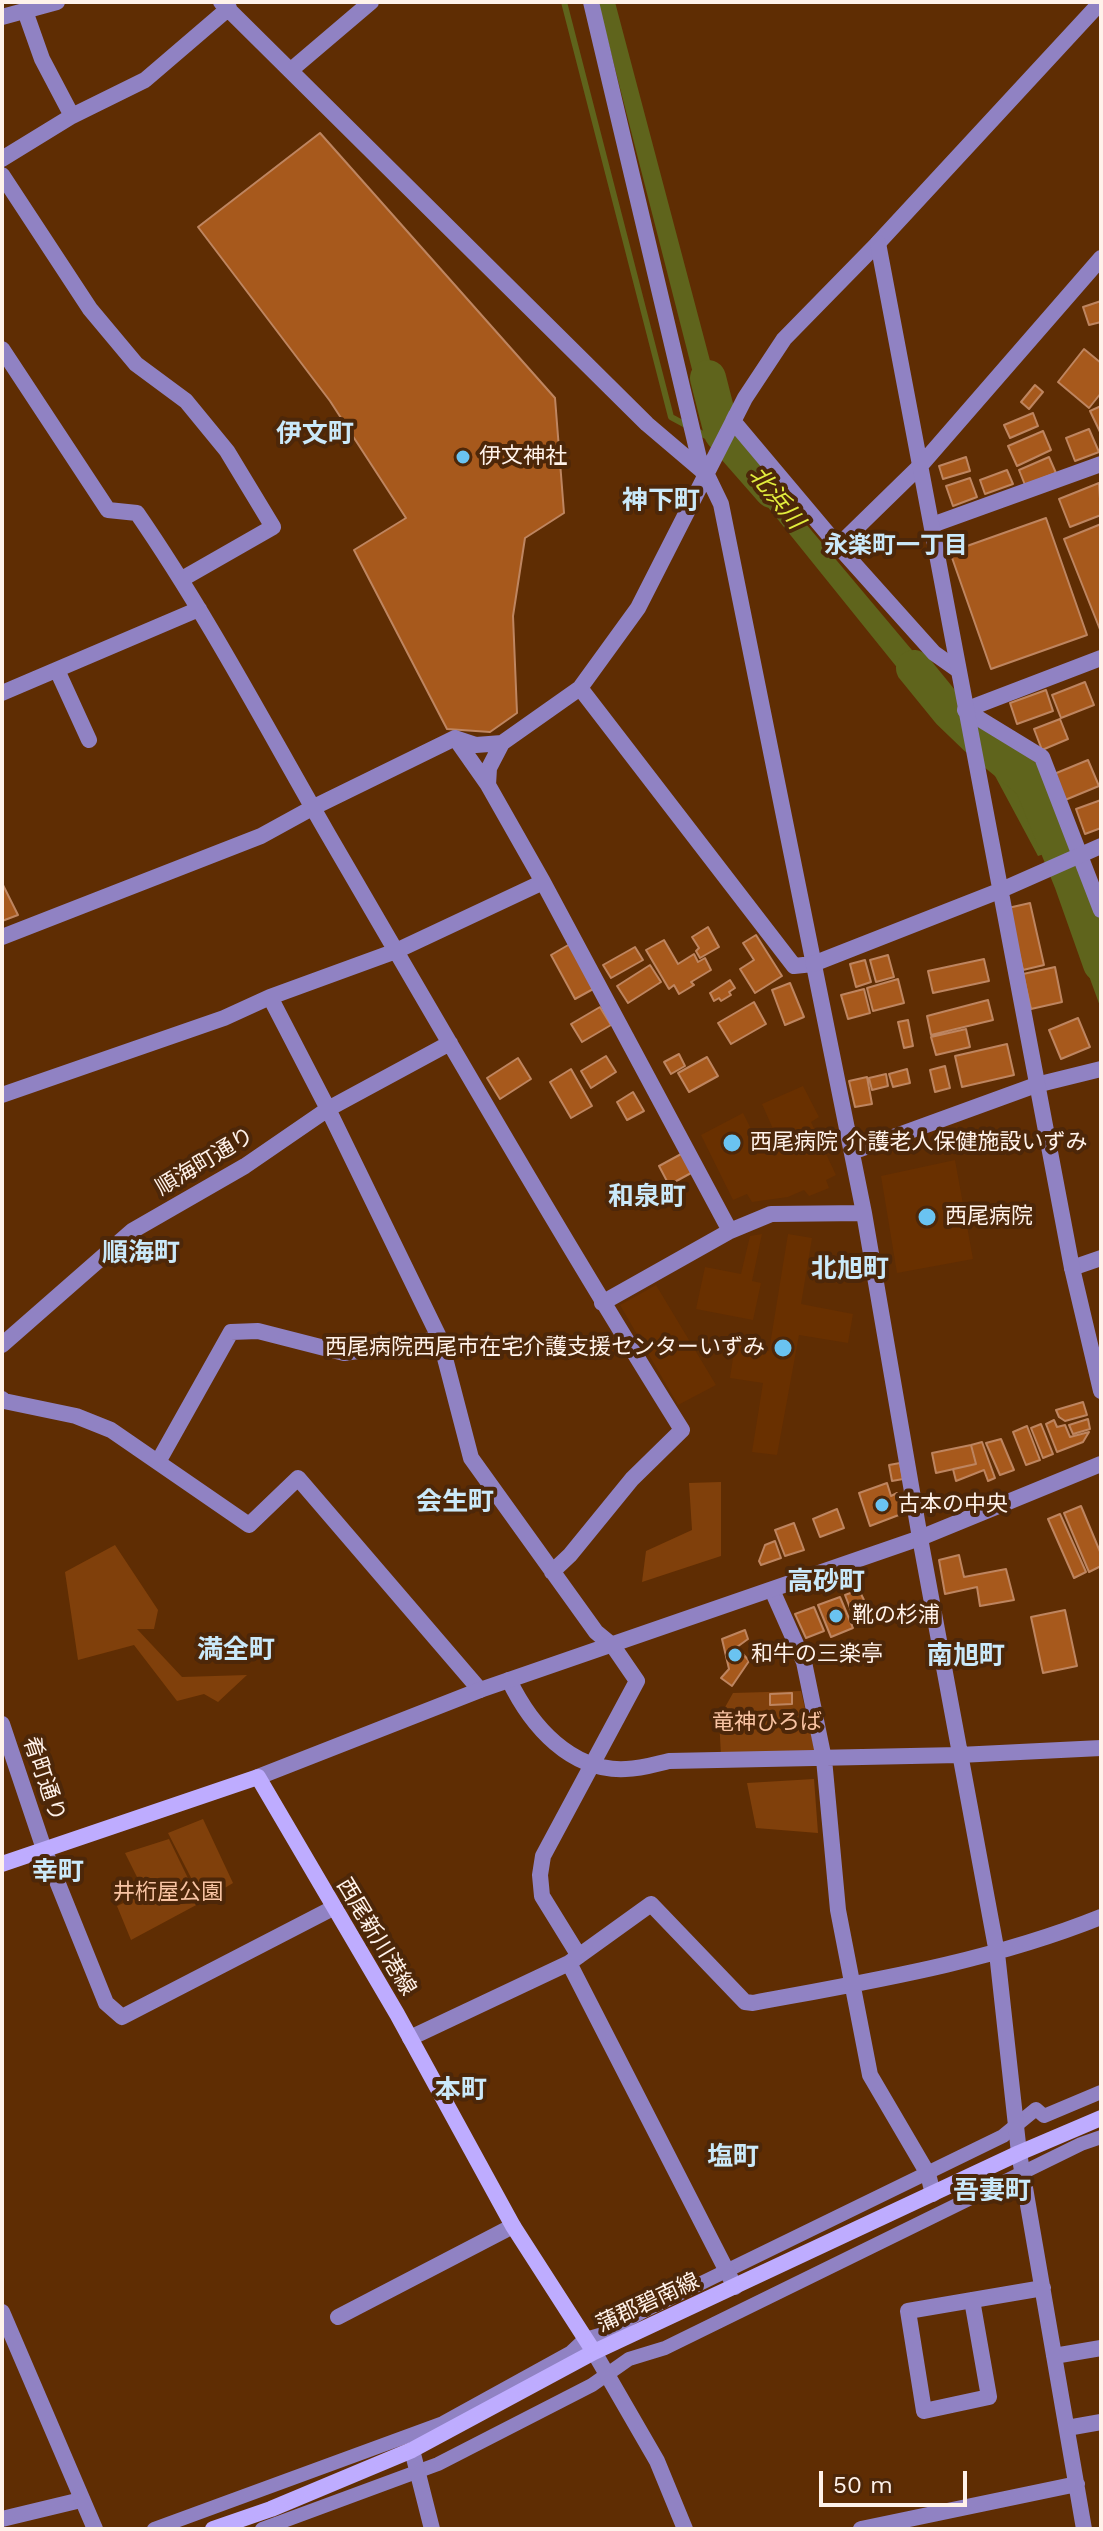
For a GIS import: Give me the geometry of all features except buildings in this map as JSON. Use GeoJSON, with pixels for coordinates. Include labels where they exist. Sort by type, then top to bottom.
{"type":"FeatureCollection","features":[{"type":"Feature","properties":{"kind":"main road"},"geometry":{"type":"LineString","coordinates":[[2,1864],[258,1777]]}},
{"type":"Feature","properties":{"kind":"main road","name":"西尾新川港線"},"geometry":{"type":"LineString","coordinates":[[258,1777],[410,2038],[513,2226],[589,2346]]}},
{"type":"Feature","properties":{"kind":"main road","name":"蒲郡碧南線"},"geometry":{"type":"LineString","coordinates":[[213,2529],[271,2509],[412,2450],[589,2346],[731,2280],[1101,2118]]}},
{"type":"Feature","properties":{"kind":"street"},"geometry":{"type":"LineString","coordinates":[[2,17],[57,2]]}},
{"type":"Feature","properties":{"kind":"street"},"geometry":{"type":"LineString","coordinates":[[291,70],[371,2]]}},
{"type":"Feature","properties":{"kind":"street"},"geometry":{"type":"LineString","coordinates":[[591,2],[707,469],[721,504],[864,1213],[997,1953],[1019,2153],[1084,2529]]}},
{"type":"Feature","properties":{"kind":"street"},"geometry":{"type":"LineString","coordinates":[[488,785],[489,768],[502,743],[580,688],[638,608],[745,398],[784,339],[878,243],[1101,2]]}},
{"type":"Feature","properties":{"kind":"street"},"geometry":{"type":"LineString","coordinates":[[2,159],[72,116],[145,80],[225,5],[647,424],[707,469]]}},
{"type":"Feature","properties":{"kind":"street"},"geometry":{"type":"LineString","coordinates":[[25,11],[42,59],[72,116]]}},
{"type":"Feature","properties":{"kind":"street"},"geometry":{"type":"LineString","coordinates":[[2,175],[90,309],[136,364],[186,401],[227,451],[273,527],[182,579]]}},
{"type":"Feature","properties":{"kind":"street"},"geometry":{"type":"LineString","coordinates":[[878,243],[1036,1085],[1072,1268],[1101,1391]]}},
{"type":"Feature","properties":{"kind":"street"},"geometry":{"type":"LineString","coordinates":[[838,546],[921,465],[1101,258]]}},
{"type":"Feature","properties":{"kind":"street"},"geometry":{"type":"LineString","coordinates":[[2,349],[108,510],[137,513],[182,579],[312,808],[602,1303],[682,1430],[632,1479],[570,1555],[552,1572]]}},
{"type":"Feature","properties":{"kind":"street"},"geometry":{"type":"LineString","coordinates":[[735,418],[838,546],[934,653],[958,670]]}},
{"type":"Feature","properties":{"kind":"street"},"geometry":{"type":"LineString","coordinates":[[932,525],[1101,464]]}},
{"type":"Feature","properties":{"kind":"street"},"geometry":{"type":"LineString","coordinates":[[2,693],[199,609]]}},
{"type":"Feature","properties":{"kind":"street"},"geometry":{"type":"LineString","coordinates":[[965,710],[1101,658]]}},
{"type":"Feature","properties":{"kind":"street"},"geometry":{"type":"LineString","coordinates":[[57,670],[89,740]]}},
{"type":"Feature","properties":{"kind":"street"},"geometry":{"type":"LineString","coordinates":[[580,688],[794,966],[813,964],[999,891],[1101,846]]}},
{"type":"Feature","properties":{"kind":"street"},"geometry":{"type":"LineString","coordinates":[[965,710],[1042,757],[1101,910]]}},
{"type":"Feature","properties":{"kind":"street"},"geometry":{"type":"LineString","coordinates":[[2,937],[261,836],[455,738],[476,745],[502,743]]}},
{"type":"Feature","properties":{"kind":"street"},"geometry":{"type":"LineString","coordinates":[[455,738],[488,785],[543,882],[730,1231]]}},
{"type":"Feature","properties":{"kind":"street"},"geometry":{"type":"LineString","coordinates":[[2,1095],[224,1018],[270,997],[396,951],[543,882]]}},
{"type":"Feature","properties":{"kind":"street"},"geometry":{"type":"LineString","coordinates":[[270,997],[440,1339],[471,1458],[596,1632],[613,1646],[637,1681],[543,1856],[540,1875],[542,1896],[731,2280],[1003,2136],[1036,2109],[1044,2116],[1101,2092]]}},
{"type":"Feature","properties":{"kind":"street","name":"順海町通り"},"geometry":{"type":"LineString","coordinates":[[2,1345],[132,1231],[245,1166],[328,1109],[450,1043]]}},
{"type":"Feature","properties":{"kind":"street"},"geometry":{"type":"LineString","coordinates":[[852,1152],[1036,1085],[1101,1069]]}},
{"type":"Feature","properties":{"kind":"street"},"geometry":{"type":"LineString","coordinates":[[602,1303],[730,1231],[771,1214],[864,1213]]}},
{"type":"Feature","properties":{"kind":"street"},"geometry":{"type":"LineString","coordinates":[[1072,1268],[1101,1258]]}},
{"type":"Feature","properties":{"kind":"street"},"geometry":{"type":"LineString","coordinates":[[158,1462],[231,1332],[258,1331],[344,1353],[440,1339]]}},
{"type":"Feature","properties":{"kind":"street"},"geometry":{"type":"LineString","coordinates":[[2,1399],[76,1416],[111,1430],[249,1525],[298,1478],[480,1690]]}},
{"type":"Feature","properties":{"kind":"street"},"geometry":{"type":"LineString","coordinates":[[258,1777],[480,1690],[920,1538],[1101,1464]]}},
{"type":"Feature","properties":{"kind":"street"},"geometry":{"type":"LineString","coordinates":[[772,1590],[804,1662],[824,1759],[838,1910],[870,2075],[928,2174],[933,2194]]}},
{"type":"Feature","properties":{"kind":"street"},"geometry":{"type":"LineString","coordinates":[[509,1680],[519,1701],[553,1743],[592,1766],[626,1769],[669,1761],[959,1755],[1101,1748]]}},
{"type":"Feature","properties":{"kind":"street","name":"肴町通り"},"geometry":{"type":"LineString","coordinates":[[2,1724],[44,1849],[106,2003],[122,2017],[333,1908]]}},
{"type":"Feature","properties":{"kind":"street"},"geometry":{"type":"LineString","coordinates":[[410,2038],[574,1959],[651,1904],[745,2002],[852,1985],[997,1953],[1101,1917]]}},
{"type":"Feature","properties":{"kind":"street"},"geometry":{"type":"LineString","coordinates":[[262,2529],[438,2464],[608,2376],[629,2359],[665,2348],[1081,2144],[1101,2137]]}},
{"type":"Feature","properties":{"kind":"street"},"geometry":{"type":"LineString","coordinates":[[338,2317],[513,2226]]}},
{"type":"Feature","properties":{"kind":"street"},"geometry":{"type":"LineString","coordinates":[[972,2300],[989,2397],[924,2411],[908,2311],[972,2300],[1043,2288]]}},
{"type":"Feature","properties":{"kind":"street"},"geometry":{"type":"LineString","coordinates":[[2,2312],[95,2529]]}},
{"type":"Feature","properties":{"kind":"street"},"geometry":{"type":"LineString","coordinates":[[154,2529],[443,2423],[570,2353],[589,2346],[657,2461],[685,2529]]}},
{"type":"Feature","properties":{"kind":"street"},"geometry":{"type":"LineString","coordinates":[[1054,2356],[1101,2348]]}},
{"type":"Feature","properties":{"kind":"street"},"geometry":{"type":"LineString","coordinates":[[1067,2428],[1101,2422]]}},
{"type":"Feature","properties":{"kind":"street"},"geometry":{"type":"LineString","coordinates":[[412,2450],[432,2529]]}},
{"type":"Feature","properties":{"kind":"street"},"geometry":{"type":"LineString","coordinates":[[861,2529],[1077,2484]]}},
{"type":"Feature","properties":{"kind":"street"},"geometry":{"type":"LineString","coordinates":[[2,2519],[81,2500]]}},
{"type":"Feature","properties":{"kind":"shaded area","name":"西尾病院 介護老人保健施設いずみ"},"geometry":{"type":"Polygon","coordinates":[[[803,1086],[819,1117],[811,1122],[836,1175],[826,1180],[829,1188],[809,1196],[804,1190],[788,1197],[752,1202],[747,1194],[733,1200],[701,1135],[743,1113],[760,1147],[778,1140],[762,1104],[803,1086]]]}},
{"type":"Feature","properties":{"kind":"shaded area","name":"西尾病院"},"geometry":{"type":"Polygon","coordinates":[[[955,1160],[973,1259],[897,1273],[881,1176],[955,1160]]]}},
{"type":"Feature","properties":{"kind":"shaded area"},"geometry":{"type":"Polygon","coordinates":[[[762,1234],[752,1281],[761,1283],[753,1320],[696,1309],[705,1267],[741,1274],[750,1236],[762,1234]]]}},
{"type":"Feature","properties":{"kind":"shaded area","name":"西尾病院西尾市在宅介護支援センターいずみ"},"geometry":{"type":"Polygon","coordinates":[[[788,1234],[812,1238],[801,1304],[853,1314],[848,1343],[799,1335],[777,1455],[752,1452],[763,1383],[730,1378],[735,1344],[769,1351],[788,1234]]]}},
{"type":"Feature","properties":{"kind":"shaded area"},"geometry":{"type":"Polygon","coordinates":[[[656,1285],[716,1385],[678,1405],[620,1305],[656,1285]]]}},
{"type":"Feature","properties":{"kind":"green space"},"geometry":{"type":"Polygon","coordinates":[[[721,1482],[721,1556],[642,1582],[646,1551],[692,1530],[689,1483],[721,1482]]]}},
{"type":"Feature","properties":{"kind":"green space"},"geometry":{"type":"Polygon","coordinates":[[[115,1545],[158,1610],[154,1629],[137,1629],[182,1677],[247,1675],[218,1702],[204,1694],[177,1701],[134,1645],[78,1660],[65,1572],[115,1545]]]}},
{"type":"Feature","properties":{"kind":"green space","name":"竜神ひろば"},"geometry":{"type":"Polygon","coordinates":[[[801,1691],[815,1752],[721,1756],[719,1718],[733,1693],[801,1691]]]}},
{"type":"Feature","properties":{"kind":"green space"},"geometry":{"type":"Polygon","coordinates":[[[814,1779],[818,1833],[756,1828],[747,1783],[814,1779]]]}},
{"type":"Feature","properties":{"kind":"green space"},"geometry":{"type":"Polygon","coordinates":[[[203,1819],[233,1883],[203,1901],[168,1833],[203,1819]]]}},
{"type":"Feature","properties":{"kind":"green space","name":"井桁屋公園"},"geometry":{"type":"Polygon","coordinates":[[[169,1839],[200,1903],[131,1940],[117,1906],[145,1893],[125,1853],[169,1839]]]}},
{"type":"Feature","properties":{"kind":"water","name":"北浜川"},"geometry":{"type":"Polygon","coordinates":[[[598,2],[615,2],[726,421],[708,432],[598,2]]]}},
{"type":"Feature","properties":{"kind":"water","name":"北浜川"},"geometry":{"type":"Polygon","coordinates":[[[743,449],[943,687],[945,727],[734,465],[743,449]]]}},
{"type":"Feature","properties":{"kind":"water"},"geometry":{"type":"Polygon","coordinates":[[[986,728],[1035,771],[1066,847],[1038,856],[987,761],[986,728]]]}},
{"type":"Feature","properties":{"kind":"water"},"geometry":{"type":"Polygon","coordinates":[[[1077,875],[1101,940],[1101,1009],[1056,885],[1077,875]]]}},
{"type":"Feature","properties":{"kind":"waterway"},"geometry":{"type":"LineString","coordinates":[[564,2],[671,417],[745,457]]}},
{"type":"Feature","properties":{"kind":"waterway","name":"北浜川"},"geometry":{"type":"LineString","coordinates":[[708,378],[722,433],[772,490]]}},
{"type":"Feature","properties":{"kind":"waterway","name":"北浜川"},"geometry":{"type":"LineString","coordinates":[[914,668],[949,711],[1032,783],[1101,964]]}},
{"type":"Feature","properties":{"kind":"place","name":"伊文神社"},"geometry":{"type":"Point","coordinates":[463,457]}},
{"type":"Feature","properties":{"kind":"place","name":"西尾病院 介護老人保健施設いずみ"},"geometry":{"type":"Point","coordinates":[732,1143]}},
{"type":"Feature","properties":{"kind":"place","name":"西尾病院"},"geometry":{"type":"Point","coordinates":[927,1217]}},
{"type":"Feature","properties":{"kind":"place","name":"西尾病院西尾市在宅介護支援センターいずみ"},"geometry":{"type":"Point","coordinates":[783,1348]}},
{"type":"Feature","properties":{"kind":"place","name":"古本の中央"},"geometry":{"type":"Point","coordinates":[882,1505]}},
{"type":"Feature","properties":{"kind":"place","name":"靴の杉浦"},"geometry":{"type":"Point","coordinates":[836,1616]}},
{"type":"Feature","properties":{"kind":"place","name":"和牛の三楽亭"},"geometry":{"type":"Point","coordinates":[735,1655]}},
{"type":"Feature","properties":{"kind":"district","name":"伊文町"},"geometry":{"type":"Point","coordinates":[315,434]}},
{"type":"Feature","properties":{"kind":"district","name":"神下町"},"geometry":{"type":"Point","coordinates":[661,501]}},
{"type":"Feature","properties":{"kind":"district","name":"永楽町一丁目"},"geometry":{"type":"Point","coordinates":[896,546]}},
{"type":"Feature","properties":{"kind":"district","name":"和泉町"},"geometry":{"type":"Point","coordinates":[647,1197]}},
{"type":"Feature","properties":{"kind":"district","name":"順海町"},"geometry":{"type":"Point","coordinates":[141,1253]}},
{"type":"Feature","properties":{"kind":"district","name":"北旭町"},"geometry":{"type":"Point","coordinates":[850,1269]}},
{"type":"Feature","properties":{"kind":"district","name":"会生町"},"geometry":{"type":"Point","coordinates":[455,1502]}},
{"type":"Feature","properties":{"kind":"district","name":"高砂町"},"geometry":{"type":"Point","coordinates":[826,1582]}},
{"type":"Feature","properties":{"kind":"district","name":"満全町"},"geometry":{"type":"Point","coordinates":[236,1650]}},
{"type":"Feature","properties":{"kind":"district","name":"南旭町"},"geometry":{"type":"Point","coordinates":[966,1656]}},
{"type":"Feature","properties":{"kind":"district","name":"幸町"},"geometry":{"type":"Point","coordinates":[58,1872]}},
{"type":"Feature","properties":{"kind":"district","name":"本町"},"geometry":{"type":"Point","coordinates":[461,2090]}},
{"type":"Feature","properties":{"kind":"district","name":"塩町"},"geometry":{"type":"Point","coordinates":[733,2157]}},
{"type":"Feature","properties":{"kind":"district","name":"吾妻町"},"geometry":{"type":"Point","coordinates":[992,2191]}}]}
